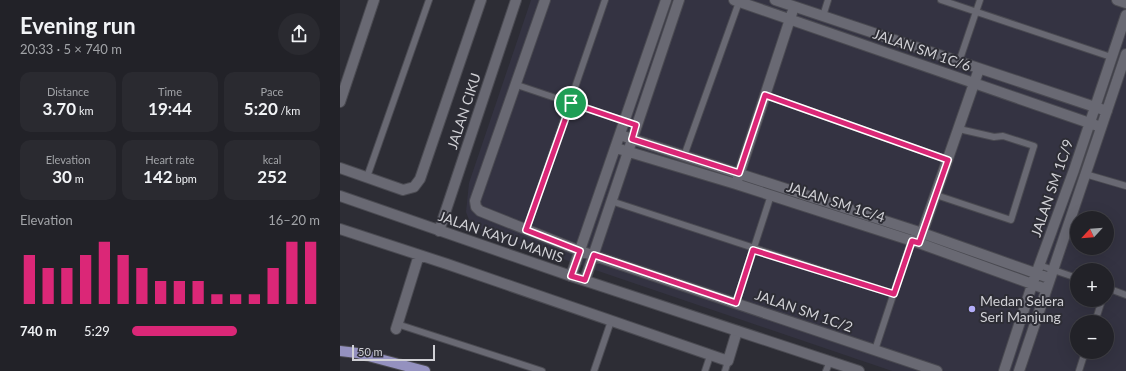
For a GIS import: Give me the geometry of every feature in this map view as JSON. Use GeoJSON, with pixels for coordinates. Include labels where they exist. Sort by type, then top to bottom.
{"type":"FeatureCollection","features":[{"type":"Feature","properties":{"kind":"main road"},"geometry":{"type":"LineString","coordinates":[[340,351],[356,353],[425,371]]}},
{"type":"Feature","properties":{"kind":"street"},"geometry":{"type":"LineString","coordinates":[[340,102],[374,0]]}},
{"type":"Feature","properties":{"kind":"street"},"geometry":{"type":"LineString","coordinates":[[340,168],[403,190],[414,187],[420,179],[482,0]]}},
{"type":"Feature","properties":{"kind":"street","name":"JALAN CIKU"},"geometry":{"type":"LineString","coordinates":[[439,231],[516,0]]}},
{"type":"Feature","properties":{"kind":"street","name":"JALAN SM 1C/2"},"geometry":{"type":"LineString","coordinates":[[545,0],[517,85],[475,201],[476,207],[480,211],[580,251],[937,371]]}},
{"type":"Feature","properties":{"kind":"street"},"geometry":{"type":"LineString","coordinates":[[571,276],[666,0]]}},
{"type":"Feature","properties":{"kind":"street"},"geometry":{"type":"LineString","coordinates":[[585,280],[679,0]]}},
{"type":"Feature","properties":{"kind":"street","name":"JALAN SM 1C/6"},"geometry":{"type":"LineString","coordinates":[[775,0],[1107,111]]}},
{"type":"Feature","properties":{"kind":"street"},"geometry":{"type":"LineString","coordinates":[[1117,0],[1126,3]]}},
{"type":"Feature","properties":{"kind":"street","name":"JALAN SM 1C/6"},"geometry":{"type":"LineString","coordinates":[[736,1],[1101,127]]}},
{"type":"Feature","properties":{"kind":"street"},"geometry":{"type":"LineString","coordinates":[[736,184],[794,6]]}},
{"type":"Feature","properties":{"kind":"street","name":"JALAN SM 1C/9"},"geometry":{"type":"LineString","coordinates":[[1004,371],[1032,285],[1074,170],[1094,106],[1126,15]]}},
{"type":"Feature","properties":{"kind":"street","name":"JALAN SM 1C/9"},"geometry":{"type":"LineString","coordinates":[[1019,371],[1126,54]]}},
{"type":"Feature","properties":{"kind":"street"},"geometry":{"type":"LineString","coordinates":[[915,242],[918,232],[936,195],[979,69]]}},
{"type":"Feature","properties":{"kind":"street","name":"JALAN SM 1C/4"},"geometry":{"type":"LineString","coordinates":[[620,135],[1051,274]]}},
{"type":"Feature","properties":{"kind":"street","name":"JALAN SM 1C/4"},"geometry":{"type":"LineString","coordinates":[[616,148],[771,195],[915,242],[1046,289]]}},
{"type":"Feature","properties":{"kind":"street","name":"JALAN KAYU MANIS"},"geometry":{"type":"LineString","coordinates":[[340,196],[571,276],[737,331],[828,366],[859,371]]}},
{"type":"Feature","properties":{"kind":"street"},"geometry":{"type":"LineString","coordinates":[[340,229],[611,320],[710,356],[726,366],[737,331]]}},
{"type":"Feature","properties":{"kind":"street"},"geometry":{"type":"LineString","coordinates":[[396,327],[419,255]]}},
{"type":"Feature","properties":{"kind":"lane"},"geometry":{"type":"LineString","coordinates":[[367,177],[429,0]]}},
{"type":"Feature","properties":{"kind":"lane"},"geometry":{"type":"LineString","coordinates":[[526,230],[571,103],[605,0]]}},
{"type":"Feature","properties":{"kind":"lane"},"geometry":{"type":"LineString","coordinates":[[823,16],[828,0]]}},
{"type":"Feature","properties":{"kind":"lane"},"geometry":{"type":"LineString","coordinates":[[941,0],[1111,57]]}},
{"type":"Feature","properties":{"kind":"lane"},"geometry":{"type":"LineString","coordinates":[[959,62],[980,0]]}},
{"type":"Feature","properties":{"kind":"lane"},"geometry":{"type":"LineString","coordinates":[[684,156],[736,1]]}},
{"type":"Feature","properties":{"kind":"lane"},"geometry":{"type":"LineString","coordinates":[[517,85],[636,125]]}},
{"type":"Feature","properties":{"kind":"lane"},"geometry":{"type":"LineString","coordinates":[[765,95],[948,160]]}},
{"type":"Feature","properties":{"kind":"lane"},"geometry":{"type":"LineString","coordinates":[[936,195],[1011,220],[1034,146],[1003,136],[994,136],[959,129]]}},
{"type":"Feature","properties":{"kind":"lane"},"geometry":{"type":"LineString","coordinates":[[1085,174],[1126,186]]}},
{"type":"Feature","properties":{"kind":"lane"},"geometry":{"type":"LineString","coordinates":[[736,303],[771,195]]}},
{"type":"Feature","properties":{"kind":"lane"},"geometry":{"type":"LineString","coordinates":[[611,202],[753,250],[894,294]]}},
{"type":"Feature","properties":{"kind":"lane"},"geometry":{"type":"LineString","coordinates":[[875,350],[894,294],[915,242]]}},
{"type":"Feature","properties":{"kind":"lane"},"geometry":{"type":"LineString","coordinates":[[1051,274],[1070,277]]}},
{"type":"Feature","properties":{"kind":"lane"},"geometry":{"type":"LineString","coordinates":[[1114,290],[1126,294]]}},
{"type":"Feature","properties":{"kind":"lane"},"geometry":{"type":"LineString","coordinates":[[594,371],[611,320]]}},
{"type":"Feature","properties":{"kind":"lane"},"geometry":{"type":"LineString","coordinates":[[396,327],[542,371]]}},
{"type":"Feature","properties":{"kind":"lane"},"geometry":{"type":"LineString","coordinates":[[705,371],[710,356]]}},
{"type":"Feature","properties":{"kind":"lane"},"geometry":{"type":"LineString","coordinates":[[1079,371],[1083,359]]}},
{"type":"Feature","properties":{"kind":"shaded area"},"geometry":{"type":"Polygon","coordinates":[[[531,0],[1126,0],[1126,371],[892,371],[516,243],[471,225],[466,212],[469,183],[531,0]]]}},
{"type":"Feature","properties":{"kind":"place","name":"Medan Selera Seri Manjung"},"geometry":{"type":"Point","coordinates":[972,309]}},
{"type":"Feature","properties":{"kind":"route"},"geometry":{"type":"LineString","coordinates":[[765,95],[948,160],[919,243],[912,241],[894,294],[753,250],[736,303],[594,255],[585,280],[571,276],[580,251],[526,230],[571,103],[636,125],[632,139],[739,173],[765,95]]}}]}
